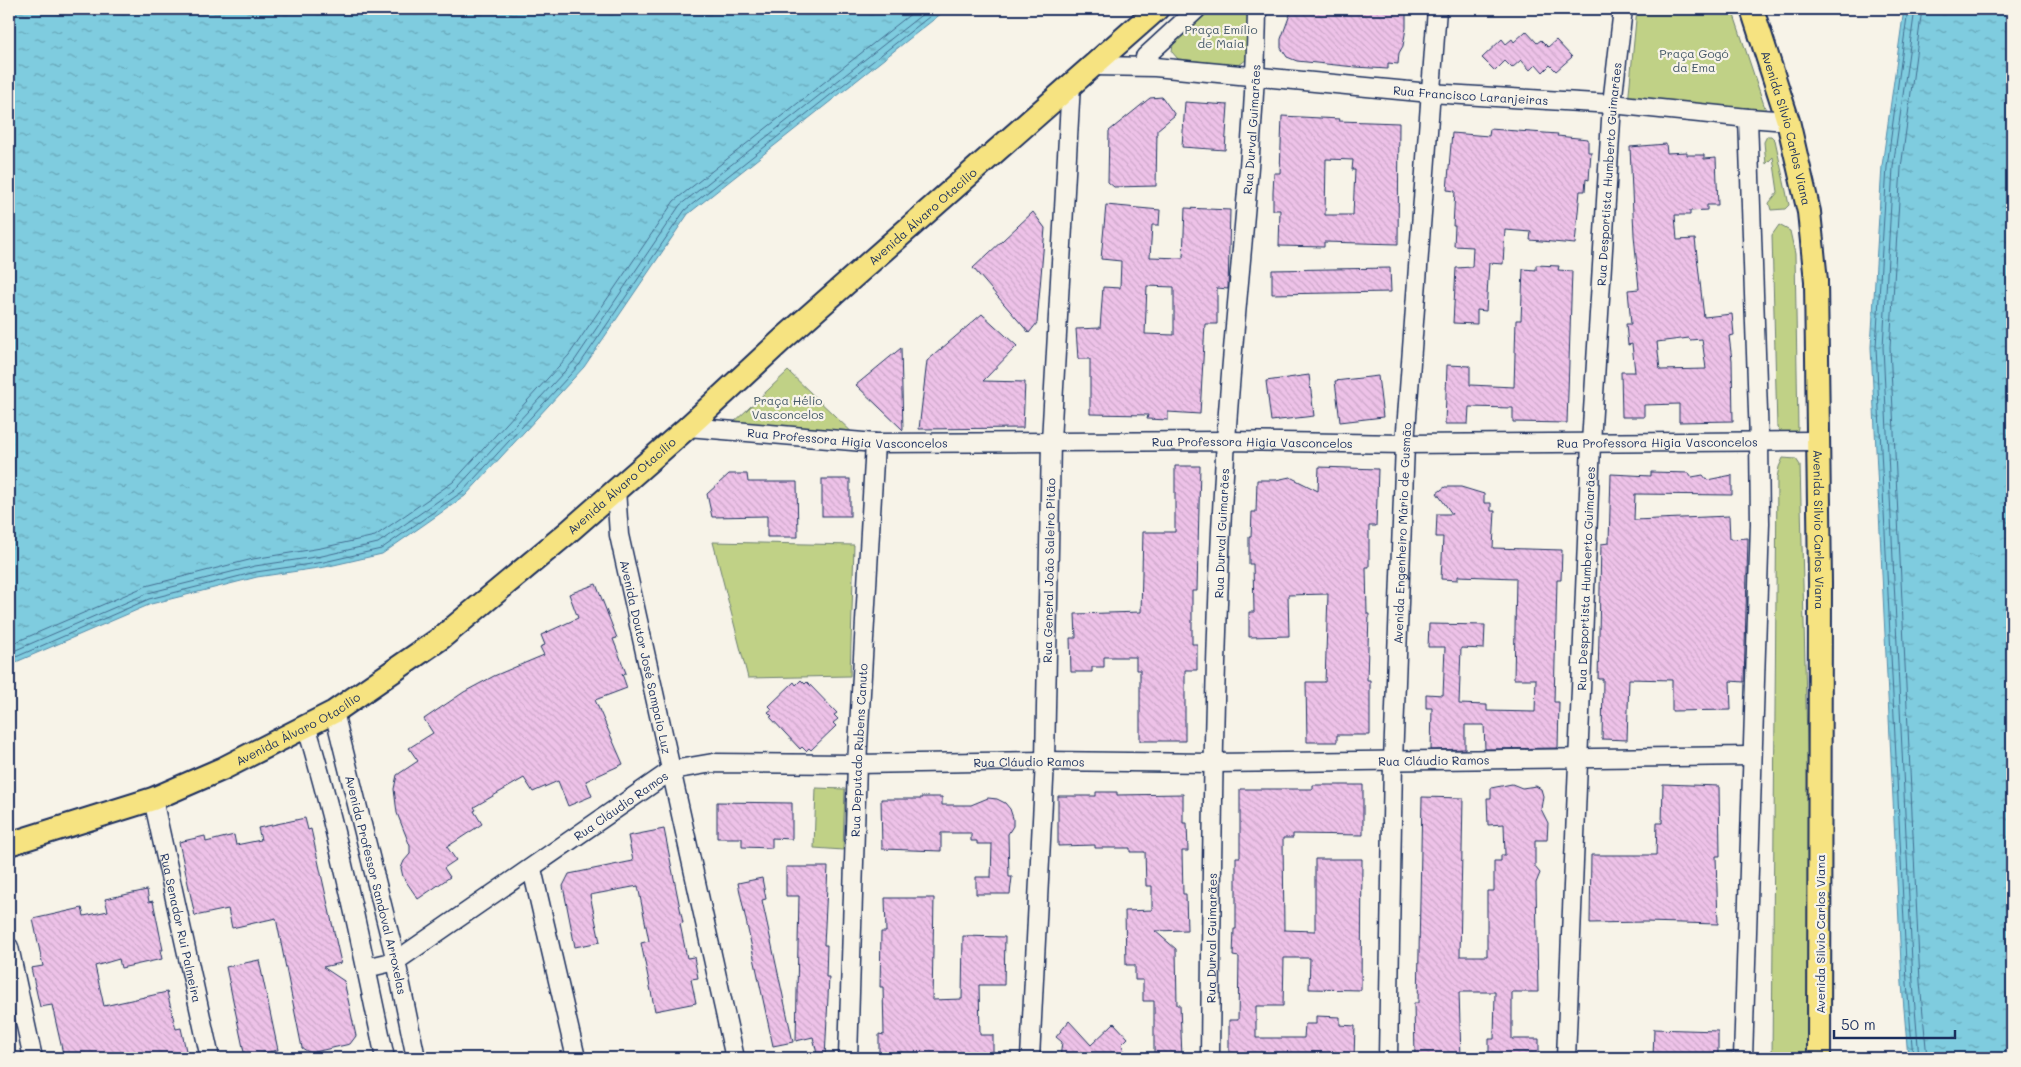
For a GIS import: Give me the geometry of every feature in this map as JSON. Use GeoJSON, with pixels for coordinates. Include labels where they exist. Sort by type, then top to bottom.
{"type":"FeatureCollection","features":[{"type":"Feature","properties":{"kind":"main road","name":"Avenida Álvaro Otacílio"},"geometry":{"type":"LineString","coordinates":[[9,844],[153,799],[222,769],[307,728],[334,712],[441,638],[520,573],[688,427],[783,339],[1157,9]]}},
{"type":"Feature","properties":{"kind":"main road","name":"Avenida Silvio Carlos Viana"},"geometry":{"type":"LineString","coordinates":[[1752,9],[1788,121],[1809,212],[1816,281],[1820,788],[1819,1058]]}},
{"type":"Feature","properties":{"kind":"street"},"geometry":{"type":"LineString","coordinates":[[1137,28],[1150,62],[1197,9]]}},
{"type":"Feature","properties":{"kind":"street","name":"Rua Durval Guimarães"},"geometry":{"type":"LineString","coordinates":[[1210,1058],[1212,763],[1226,441],[1256,76],[1257,9]]}},
{"type":"Feature","properties":{"kind":"street","name":"Avenida Engenheiro Mário de Gusmão"},"geometry":{"type":"LineString","coordinates":[[1388,1058],[1393,761],[1405,444],[1437,9]]}},
{"type":"Feature","properties":{"kind":"street","name":"Rua Desportista Humberto Guimarães"},"geometry":{"type":"LineString","coordinates":[[1566,1058],[1591,443],[1612,104],[1623,9]]}},
{"type":"Feature","properties":{"kind":"street","name":"Rua Francisco Laranjeiras"},"geometry":{"type":"LineString","coordinates":[[1092,66],[1150,62],[1256,76],[1430,93],[1612,104],[1788,121]]}},
{"type":"Feature","properties":{"kind":"street","name":"Rua General João Saleiro Pitão"},"geometry":{"type":"LineString","coordinates":[[1030,1058],[1045,761],[1051,441],[1071,84]]}},
{"type":"Feature","properties":{"kind":"street"},"geometry":{"type":"LineString","coordinates":[[1743,1058],[1760,523],[1748,118]]}},
{"type":"Feature","properties":{"kind":"street","name":"Rua Professora Higia Vasconcelos"},"geometry":{"type":"LineString","coordinates":[[688,427],[875,443],[1226,441],[1405,444],[1818,441]]}},
{"type":"Feature","properties":{"kind":"street","name":"Rua Deputado Rubens Canuto"},"geometry":{"type":"LineString","coordinates":[[848,1058],[857,764],[875,443]]}},
{"type":"Feature","properties":{"kind":"street","name":"Avenida Doutor José Sampaio Luz"},"geometry":{"type":"LineString","coordinates":[[616,489],[619,535],[735,1058]]}},
{"type":"Feature","properties":{"kind":"street","name":"Avenida Professor Sandoval Arroxelas"},"geometry":{"type":"LineString","coordinates":[[334,712],[396,961],[416,1058]]}},
{"type":"Feature","properties":{"kind":"street"},"geometry":{"type":"LineString","coordinates":[[307,728],[319,767],[385,1058]]}},
{"type":"Feature","properties":{"kind":"street","name":"Rua Cláudio Ramos"},"geometry":{"type":"LineString","coordinates":[[366,968],[396,961],[672,770],[713,763],[857,764],[1045,761],[1212,763],[1752,756]]}},
{"type":"Feature","properties":{"kind":"street"},"geometry":{"type":"LineString","coordinates":[[319,767],[346,759]]}},
{"type":"Feature","properties":{"kind":"street","name":"Rua Senador Rui Palmeira"},"geometry":{"type":"LineString","coordinates":[[153,799],[210,1058]]}},
{"type":"Feature","properties":{"kind":"street"},"geometry":{"type":"LineString","coordinates":[[532,868],[576,1058]]}},
{"type":"Feature","properties":{"kind":"street"},"geometry":{"type":"LineString","coordinates":[[9,947],[33,1058]]}},
{"type":"Feature","properties":{"kind":"green space","name":"Praça Emílio de Maia"},"geometry":{"type":"Polygon","coordinates":[[[1211,9],[1252,9],[1247,59],[1238,66],[1178,59],[1172,52],[1173,43],[1211,9]]]}},
{"type":"Feature","properties":{"kind":"green space","name":"Praça Gogó da Ema"},"geometry":{"type":"Polygon","coordinates":[[[1637,9],[1732,9],[1766,111],[1628,104],[1637,9]]]}},
{"type":"Feature","properties":{"kind":"green space"},"geometry":{"type":"Polygon","coordinates":[[[1767,136],[1771,136],[1775,140],[1789,205],[1785,209],[1771,210],[1769,203],[1778,192],[1773,157],[1766,164],[1764,142],[1767,136]]]}},
{"type":"Feature","properties":{"kind":"green space"},"geometry":{"type":"Polygon","coordinates":[[[1779,225],[1790,231],[1795,254],[1798,429],[1794,435],[1785,435],[1777,428],[1772,235],[1779,225]]]}},
{"type":"Feature","properties":{"kind":"green space","name":"Praça Hélio Vasconcelos"},"geometry":{"type":"Polygon","coordinates":[[[788,371],[859,439],[730,426],[788,371]]]}},
{"type":"Feature","properties":{"kind":"green space"},"geometry":{"type":"Polygon","coordinates":[[[1783,458],[1796,459],[1800,465],[1815,1058],[1772,1058],[1777,478],[1783,458]]]}},
{"type":"Feature","properties":{"kind":"green space"},"geometry":{"type":"Polygon","coordinates":[[[713,542],[854,545],[850,676],[748,678],[713,542]]]}},
{"type":"Feature","properties":{"kind":"green space"},"geometry":{"type":"Polygon","coordinates":[[[816,788],[845,789],[843,850],[814,848],[816,788]]]}},
{"type":"Feature","properties":{"kind":"water"},"geometry":{"type":"Polygon","coordinates":[[[9,9],[947,9],[688,214],[584,367],[465,496],[382,554],[325,567],[257,577],[151,604],[9,665],[9,9]]]}},
{"type":"Feature","properties":{"kind":"water"},"geometry":{"type":"Polygon","coordinates":[[[1904,9],[2012,9],[2012,1058],[1908,1058],[1902,984],[1871,347],[1882,166],[1904,9]]]}},
{"type":"Feature","properties":{"kind":"building"},"geometry":{"type":"Polygon","coordinates":[[[1292,9],[1406,9],[1406,28],[1398,64],[1388,63],[1388,69],[1355,67],[1297,61],[1287,57],[1281,48],[1281,39],[1292,9]]]}},
{"type":"Feature","properties":{"kind":"building"},"geometry":{"type":"Polygon","coordinates":[[[1526,31],[1537,43],[1541,40],[1548,47],[1556,40],[1572,57],[1556,71],[1550,65],[1543,72],[1536,64],[1530,70],[1521,60],[1512,68],[1505,61],[1495,71],[1482,58],[1502,39],[1506,44],[1512,39],[1514,42],[1526,31]]]}},
{"type":"Feature","properties":{"kind":"building"},"geometry":{"type":"Polygon","coordinates":[[[1162,97],[1175,115],[1157,130],[1156,186],[1114,187],[1108,182],[1109,131],[1150,98],[1162,97]]]}},
{"type":"Feature","properties":{"kind":"building"},"geometry":{"type":"Polygon","coordinates":[[[1185,102],[1228,105],[1225,150],[1182,147],[1185,102]]]}},
{"type":"Feature","properties":{"kind":"building"},"geometry":{"type":"Polygon","coordinates":[[[1282,116],[1340,119],[1339,121],[1399,123],[1398,244],[1324,242],[1324,247],[1279,246],[1280,210],[1273,210],[1273,193],[1274,173],[1280,173],[1282,116]],[[1326,159],[1325,215],[1353,215],[1355,170],[1352,170],[1353,160],[1326,159]]]}},
{"type":"Feature","properties":{"kind":"building"},"geometry":{"type":"Polygon","coordinates":[[[1490,129],[1558,134],[1557,136],[1588,139],[1588,152],[1591,152],[1589,180],[1586,179],[1585,191],[1580,191],[1575,244],[1530,240],[1531,232],[1505,230],[1503,264],[1489,263],[1486,311],[1477,310],[1477,324],[1453,323],[1456,268],[1472,267],[1473,247],[1454,246],[1455,191],[1447,190],[1452,133],[1489,136],[1490,129]]]}},
{"type":"Feature","properties":{"kind":"building"},"geometry":{"type":"Polygon","coordinates":[[[1666,144],[1667,153],[1687,152],[1687,155],[1704,155],[1704,159],[1716,158],[1718,205],[1707,205],[1707,210],[1690,211],[1690,215],[1675,215],[1677,240],[1695,239],[1704,317],[1732,314],[1734,335],[1729,336],[1732,360],[1733,421],[1679,422],[1679,404],[1644,405],[1644,417],[1622,417],[1621,372],[1635,372],[1632,344],[1628,345],[1626,324],[1631,324],[1628,290],[1639,289],[1634,235],[1630,147],[1666,144]],[[1689,338],[1657,342],[1660,370],[1706,369],[1702,339],[1690,340],[1689,338]]]}},
{"type":"Feature","properties":{"kind":"building"},"geometry":{"type":"Polygon","coordinates":[[[1106,205],[1160,210],[1159,225],[1152,225],[1150,257],[1183,258],[1185,208],[1230,210],[1228,289],[1217,288],[1217,324],[1205,324],[1200,414],[1168,412],[1168,420],[1147,419],[1148,415],[1090,414],[1090,359],[1078,359],[1076,329],[1100,328],[1103,287],[1120,288],[1121,261],[1101,259],[1106,205]],[[1147,286],[1145,334],[1174,335],[1174,287],[1147,286]]]}},
{"type":"Feature","properties":{"kind":"building"},"geometry":{"type":"Polygon","coordinates":[[[1033,212],[1045,228],[1037,323],[1029,333],[973,268],[1033,212]]]}},
{"type":"Feature","properties":{"kind":"building"},"geometry":{"type":"Polygon","coordinates":[[[1536,265],[1559,266],[1558,270],[1572,271],[1567,423],[1513,422],[1513,408],[1469,407],[1468,424],[1445,424],[1447,365],[1470,366],[1470,385],[1514,387],[1516,320],[1521,320],[1523,269],[1536,270],[1536,265]]]}},
{"type":"Feature","properties":{"kind":"building"},"geometry":{"type":"Polygon","coordinates":[[[1390,268],[1391,292],[1272,294],[1272,270],[1390,268]]]}},
{"type":"Feature","properties":{"kind":"building"},"geometry":{"type":"Polygon","coordinates":[[[982,314],[1017,346],[983,381],[1025,382],[1023,428],[919,429],[927,361],[982,314]]]}},
{"type":"Feature","properties":{"kind":"building"},"geometry":{"type":"Polygon","coordinates":[[[901,348],[903,430],[856,385],[901,348]]]}},
{"type":"Feature","properties":{"kind":"building"},"geometry":{"type":"Polygon","coordinates":[[[1309,375],[1314,416],[1271,421],[1266,381],[1309,375]]]}},
{"type":"Feature","properties":{"kind":"building"},"geometry":{"type":"Polygon","coordinates":[[[1378,376],[1383,417],[1340,422],[1335,381],[1378,376]]]}},
{"type":"Feature","properties":{"kind":"building"},"geometry":{"type":"Polygon","coordinates":[[[1175,466],[1200,466],[1197,591],[1192,591],[1192,644],[1197,644],[1197,670],[1185,670],[1185,741],[1140,741],[1140,670],[1136,670],[1136,657],[1104,657],[1104,667],[1092,667],[1092,672],[1071,672],[1070,638],[1076,638],[1075,614],[1141,612],[1143,532],[1175,532],[1175,466]]]}},
{"type":"Feature","properties":{"kind":"building"},"geometry":{"type":"Polygon","coordinates":[[[1319,467],[1378,469],[1376,526],[1369,526],[1369,567],[1366,567],[1367,614],[1369,614],[1367,680],[1370,680],[1370,735],[1337,735],[1337,742],[1307,742],[1306,682],[1325,682],[1328,594],[1288,595],[1289,636],[1249,637],[1249,612],[1254,612],[1253,564],[1249,564],[1249,537],[1251,537],[1252,512],[1256,512],[1257,480],[1276,480],[1290,477],[1318,491],[1319,467]]]}},
{"type":"Feature","properties":{"kind":"building"},"geometry":{"type":"Polygon","coordinates":[[[1651,472],[1689,473],[1692,477],[1703,475],[1707,480],[1732,475],[1732,495],[1635,494],[1634,520],[1729,516],[1730,539],[1748,538],[1744,682],[1730,681],[1731,710],[1672,711],[1672,680],[1629,679],[1627,740],[1602,739],[1603,679],[1598,679],[1601,544],[1609,543],[1611,474],[1651,476],[1651,472]]]}},
{"type":"Feature","properties":{"kind":"building"},"geometry":{"type":"Polygon","coordinates":[[[729,474],[747,474],[748,482],[797,482],[798,537],[767,537],[767,516],[712,517],[707,494],[729,474]]]}},
{"type":"Feature","properties":{"kind":"building"},"geometry":{"type":"Polygon","coordinates":[[[822,479],[850,479],[850,516],[822,516],[822,479]]]}},
{"type":"Feature","properties":{"kind":"building"},"geometry":{"type":"Polygon","coordinates":[[[1445,487],[1461,487],[1484,494],[1484,503],[1491,503],[1491,511],[1495,511],[1493,548],[1562,550],[1561,580],[1557,580],[1554,702],[1559,702],[1558,748],[1485,749],[1484,725],[1465,725],[1465,749],[1431,750],[1432,708],[1426,708],[1426,694],[1443,695],[1445,647],[1428,647],[1429,624],[1485,625],[1484,649],[1461,648],[1459,704],[1487,705],[1487,711],[1535,712],[1536,679],[1514,679],[1516,578],[1458,576],[1458,580],[1441,579],[1443,537],[1436,537],[1437,514],[1452,514],[1437,493],[1445,487]]]}},
{"type":"Feature","properties":{"kind":"building"},"geometry":{"type":"Polygon","coordinates":[[[596,584],[617,638],[613,639],[626,673],[622,674],[627,688],[595,700],[623,764],[586,781],[592,796],[568,806],[558,781],[533,792],[524,778],[474,807],[476,810],[474,811],[482,824],[447,847],[456,860],[444,868],[450,877],[418,899],[403,877],[401,868],[410,854],[410,846],[397,813],[394,789],[397,775],[418,761],[409,748],[433,733],[424,719],[464,692],[494,676],[544,655],[540,647],[545,645],[541,635],[578,618],[569,594],[596,584]]]}},
{"type":"Feature","properties":{"kind":"building"},"geometry":{"type":"Polygon","coordinates":[[[801,680],[805,684],[807,682],[837,713],[834,715],[838,719],[833,723],[836,726],[811,750],[809,748],[806,751],[802,747],[800,749],[770,717],[772,716],[768,712],[772,709],[769,706],[794,682],[796,685],[801,680]]]}},
{"type":"Feature","properties":{"kind":"building"},"geometry":{"type":"Polygon","coordinates":[[[1512,784],[1522,788],[1536,786],[1541,789],[1543,796],[1541,809],[1548,823],[1547,840],[1535,840],[1535,867],[1540,873],[1536,883],[1538,992],[1512,992],[1512,1039],[1539,1039],[1539,1058],[1489,1058],[1489,1039],[1494,1039],[1495,992],[1459,992],[1461,1058],[1415,1058],[1414,1003],[1418,1003],[1422,797],[1463,798],[1460,956],[1487,956],[1487,891],[1494,891],[1494,861],[1501,861],[1501,855],[1505,855],[1504,824],[1488,825],[1487,798],[1491,798],[1491,788],[1512,784]]]}},
{"type":"Feature","properties":{"kind":"building"},"geometry":{"type":"Polygon","coordinates":[[[1663,784],[1719,786],[1720,856],[1716,856],[1718,924],[1590,923],[1591,855],[1656,855],[1657,823],[1662,823],[1663,784]]]}},
{"type":"Feature","properties":{"kind":"building"},"geometry":{"type":"Polygon","coordinates":[[[1313,785],[1363,785],[1363,835],[1293,834],[1293,838],[1283,838],[1284,930],[1315,931],[1315,859],[1362,859],[1361,990],[1309,989],[1310,958],[1284,958],[1283,1006],[1256,1006],[1256,1038],[1304,1038],[1305,1024],[1316,1024],[1316,1016],[1340,1017],[1340,1025],[1355,1026],[1354,1058],[1229,1058],[1229,1020],[1238,1020],[1239,957],[1233,956],[1234,929],[1236,929],[1236,857],[1240,857],[1240,789],[1313,789],[1313,785]]]}},
{"type":"Feature","properties":{"kind":"building"},"geometry":{"type":"Polygon","coordinates":[[[1096,792],[1117,792],[1117,795],[1183,794],[1183,823],[1187,823],[1188,851],[1182,851],[1183,894],[1186,894],[1187,930],[1155,931],[1176,949],[1177,1005],[1180,1005],[1182,1058],[1154,1058],[1154,1001],[1143,1001],[1143,980],[1135,980],[1135,965],[1126,965],[1125,911],[1152,910],[1152,886],[1146,886],[1145,852],[1130,852],[1130,848],[1095,848],[1095,845],[1058,846],[1058,796],[1096,796],[1096,792]]]}},
{"type":"Feature","properties":{"kind":"building"},"geometry":{"type":"Polygon","coordinates":[[[921,797],[942,797],[942,805],[971,805],[988,798],[997,799],[1005,803],[1010,809],[1013,818],[1013,826],[1008,834],[1009,877],[1012,877],[1010,894],[976,894],[976,877],[991,877],[992,844],[977,844],[977,841],[971,841],[971,833],[941,833],[941,851],[882,849],[881,799],[921,799],[921,797]]]}},
{"type":"Feature","properties":{"kind":"building"},"geometry":{"type":"Polygon","coordinates":[[[717,802],[792,803],[792,839],[772,838],[772,848],[742,847],[742,838],[717,838],[717,802]]]}},
{"type":"Feature","properties":{"kind":"building"},"geometry":{"type":"Polygon","coordinates":[[[305,818],[308,830],[311,829],[341,963],[323,967],[344,981],[356,1036],[350,1044],[310,1053],[302,1048],[276,918],[232,928],[228,909],[195,916],[179,842],[205,836],[206,842],[234,835],[236,845],[261,840],[258,828],[305,818]]]}},
{"type":"Feature","properties":{"kind":"building"},"geometry":{"type":"Polygon","coordinates":[[[664,829],[683,923],[680,924],[687,958],[694,957],[698,978],[691,979],[696,1003],[655,1011],[641,943],[649,941],[638,886],[590,895],[600,942],[575,947],[563,886],[569,874],[633,861],[628,836],[664,829]]]}},
{"type":"Feature","properties":{"kind":"building"},"geometry":{"type":"Polygon","coordinates":[[[786,867],[828,867],[824,945],[827,945],[826,977],[829,977],[825,1058],[818,1058],[813,1037],[796,1041],[799,896],[786,896],[786,867]]]}},
{"type":"Feature","properties":{"kind":"building"},"geometry":{"type":"Polygon","coordinates":[[[762,878],[766,899],[762,900],[793,1042],[773,1046],[738,883],[762,878]]]}},
{"type":"Feature","properties":{"kind":"building"},"geometry":{"type":"Polygon","coordinates":[[[147,890],[149,902],[153,901],[163,950],[160,950],[162,959],[121,968],[119,959],[95,966],[104,1006],[167,992],[176,1029],[181,1028],[187,1055],[170,1058],[64,1058],[52,1005],[40,1007],[31,968],[43,966],[33,919],[82,908],[84,916],[108,911],[105,899],[147,890]]]}},
{"type":"Feature","properties":{"kind":"building"},"geometry":{"type":"Polygon","coordinates":[[[885,898],[934,898],[932,1000],[962,999],[963,936],[1005,937],[1004,985],[979,985],[980,1035],[993,1035],[993,1058],[879,1058],[879,1034],[884,1035],[883,987],[880,987],[881,932],[886,932],[885,898]]]}},
{"type":"Feature","properties":{"kind":"building"},"geometry":{"type":"Polygon","coordinates":[[[259,960],[278,1050],[245,1057],[226,967],[259,960]]]}},
{"type":"Feature","properties":{"kind":"building"},"geometry":{"type":"Polygon","coordinates":[[[1069,1021],[1091,1045],[1114,1023],[1128,1038],[1122,1044],[1126,1058],[1060,1058],[1062,1042],[1056,1037],[1069,1021]]]}},
{"type":"Feature","properties":{"kind":"building"},"geometry":{"type":"Polygon","coordinates":[[[1654,1029],[1718,1031],[1718,1058],[1653,1058],[1654,1029]]]}}]}
